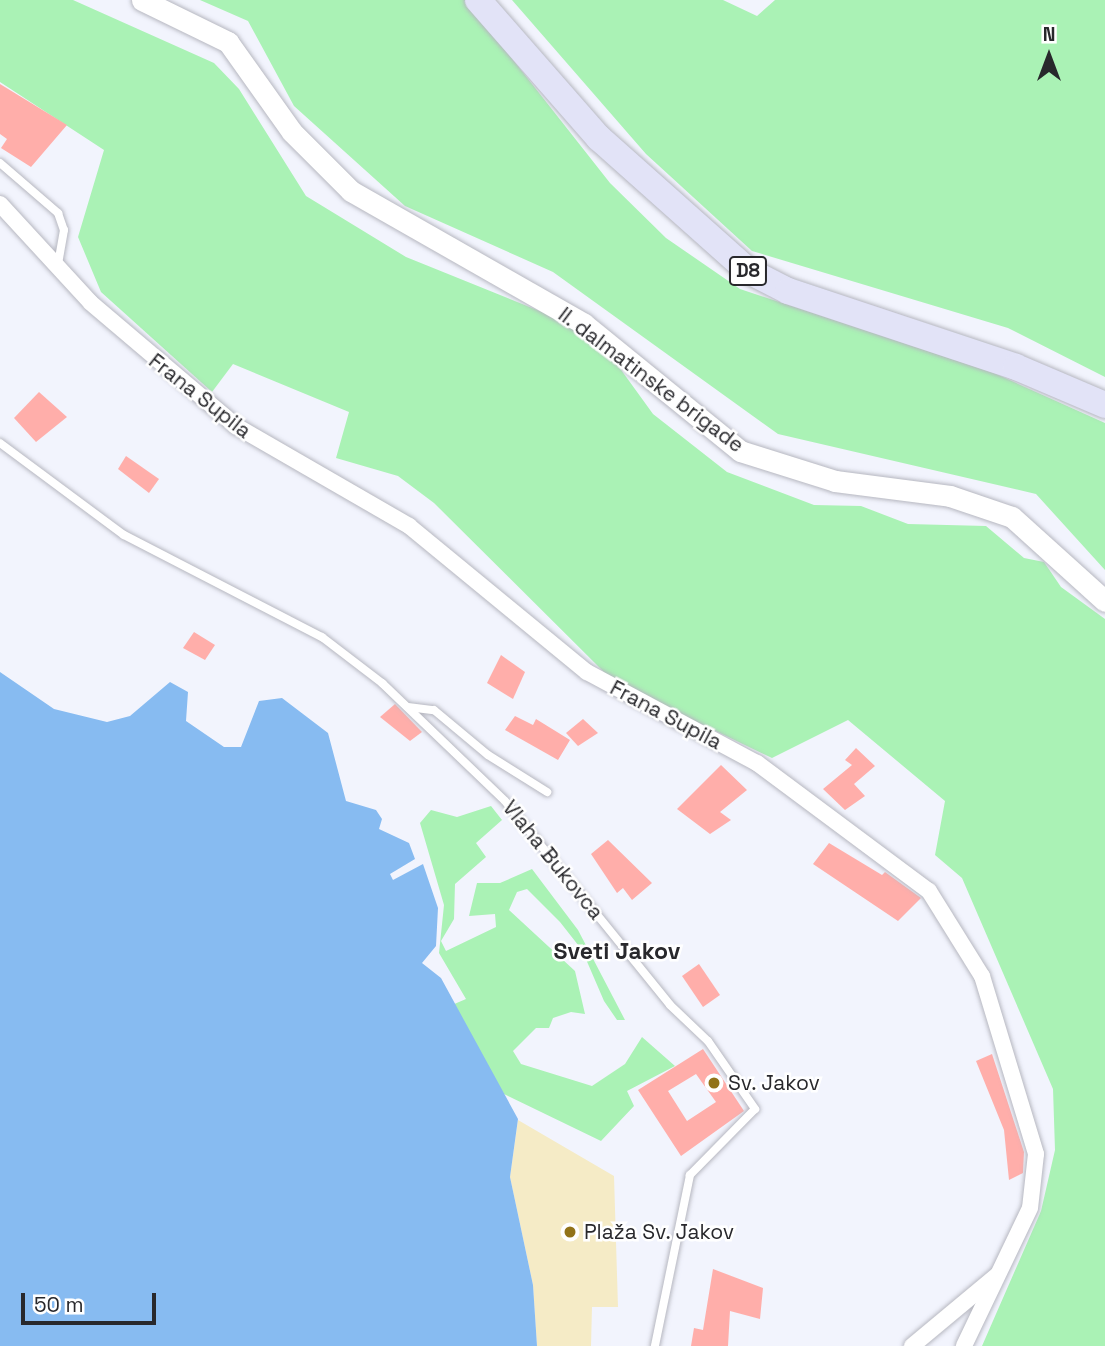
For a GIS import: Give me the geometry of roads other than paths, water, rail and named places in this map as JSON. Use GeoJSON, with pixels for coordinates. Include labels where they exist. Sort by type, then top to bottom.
{"type":"FeatureCollection","features":[{"type":"Feature","properties":{"kind":"main road","name":"D8"},"geometry":{"type":"LineString","coordinates":[[478,0],[599,138],[747,270],[788,291],[1016,367],[1105,405]]}},
{"type":"Feature","properties":{"kind":"street","name":"II. dalmatinske brigade"},"geometry":{"type":"LineString","coordinates":[[142,0],[228,42],[292,132],[351,191],[584,324],[740,450],[835,481],[950,496],[1012,517],[1105,601]]}},
{"type":"Feature","properties":{"kind":"street","name":"Frana Supila"},"geometry":{"type":"LineString","coordinates":[[0,204],[146,354],[236,426],[409,526],[587,672],[757,763],[929,891],[982,976],[1036,1154],[1031,1208],[999,1274],[912,1346]]}},
{"type":"Feature","properties":{"kind":"street"},"geometry":{"type":"LineString","coordinates":[[964,1346],[999,1274]]}},
{"type":"Feature","properties":{"kind":"lane"},"geometry":{"type":"LineString","coordinates":[[0,163],[58,213],[64,230],[58,263]]}},
{"type":"Feature","properties":{"kind":"lane","name":"Vlaha Bukovca"},"geometry":{"type":"LineString","coordinates":[[0,443],[124,535],[322,637],[408,707],[505,801],[670,1006],[708,1041],[755,1109],[690,1175],[655,1346]]}},
{"type":"Feature","properties":{"kind":"lane","name":"Vlaha Bukovca"},"geometry":{"type":"LineString","coordinates":[[408,707],[434,710],[488,755],[547,792]]}},
{"type":"Feature","properties":{"kind":"water"},"geometry":{"type":"Polygon","coordinates":[[[0,672],[54,709],[107,722],[130,716],[170,682],[188,692],[186,721],[224,747],[241,747],[259,701],[282,698],[328,733],[346,801],[376,810],[382,819],[379,829],[409,843],[415,859],[390,874],[393,880],[423,864],[438,908],[436,946],[422,963],[441,978],[518,1119],[510,1177],[533,1285],[537,1346],[0,1346],[0,672]]]}},
{"type":"Feature","properties":{"kind":"place","name":"Sv. Jakov"},"geometry":{"type":"Point","coordinates":[714,1083]}},
{"type":"Feature","properties":{"kind":"place","name":"Plaža Sv. Jakov"},"geometry":{"type":"Point","coordinates":[570,1232]}},
{"type":"Feature","properties":{"kind":"district","name":"Sveti Jakov"},"geometry":{"type":"Point","coordinates":[617,951]}}]}
